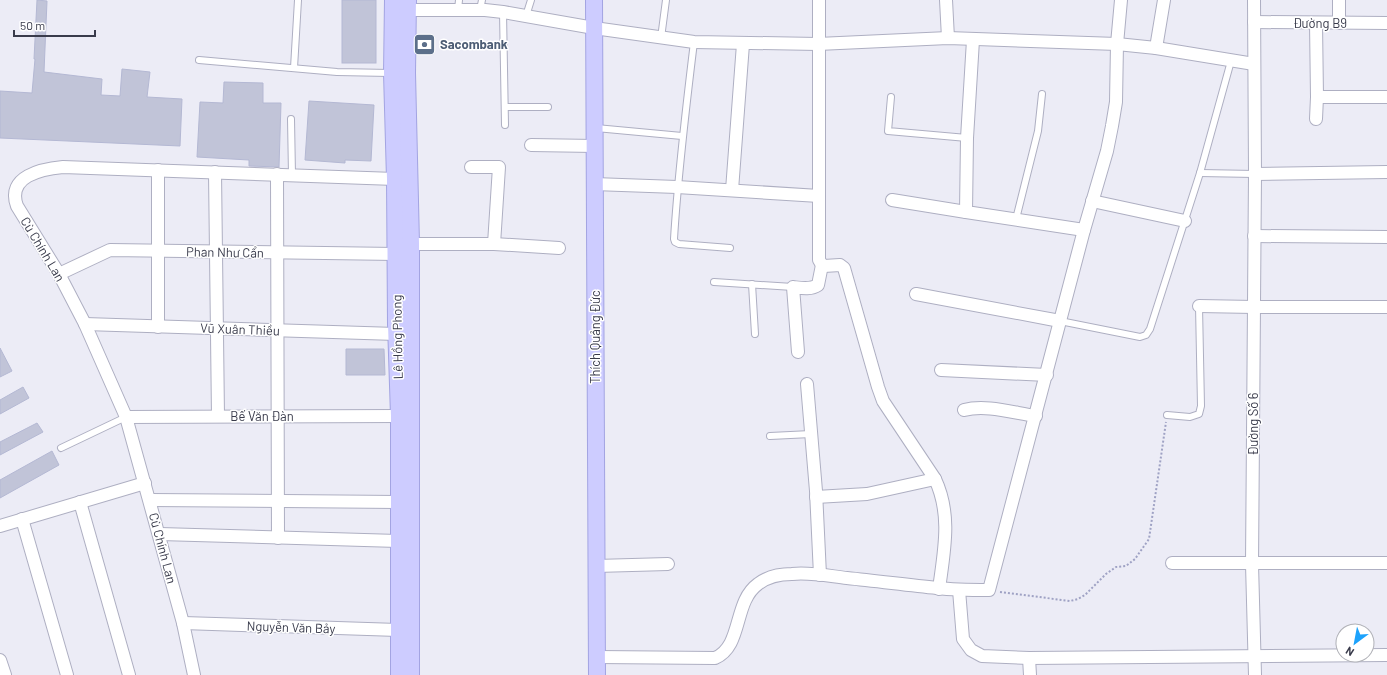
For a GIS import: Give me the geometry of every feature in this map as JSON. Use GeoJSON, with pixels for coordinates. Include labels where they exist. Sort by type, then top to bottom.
{"type":"FeatureCollection","features":[{"type":"Feature","properties":{"kind":"main road","name":"Lê Hồng Phong"},"geometry":{"type":"LineString","coordinates":[[393,0],[400,73],[411,244],[405,416],[398,502],[399,675]]}},
{"type":"Feature","properties":{"kind":"main road","name":"Thích Quảng Đức"},"geometry":{"type":"LineString","coordinates":[[594,0],[597,675]]}},
{"type":"Feature","properties":{"kind":"main road","name":"Lê Hồng Phong"},"geometry":{"type":"LineString","coordinates":[[408,5],[400,73],[395,179],[396,334],[405,416],[411,675]]}},
{"type":"Feature","properties":{"kind":"street"},"geometry":{"type":"LineString","coordinates":[[798,352],[793,287],[806,288],[815,287],[818,285],[822,265],[819,260],[819,0]]}},
{"type":"Feature","properties":{"kind":"street"},"geometry":{"type":"LineString","coordinates":[[946,0],[948,38]]}},
{"type":"Feature","properties":{"kind":"street"},"geometry":{"type":"LineString","coordinates":[[597,657],[715,658],[722,655],[730,644],[744,602],[749,592],[765,579],[778,575],[793,573],[820,574],[959,590],[989,590],[1084,230],[1107,150],[1116,102],[1117,44],[1121,0]]}},
{"type":"Feature","properties":{"kind":"street"},"geometry":{"type":"LineString","coordinates":[[1156,48],[1164,0]]}},
{"type":"Feature","properties":{"kind":"street","name":"Đường Số 6"},"geometry":{"type":"LineString","coordinates":[[1254,0],[1255,174],[1252,564],[1255,675]]}},
{"type":"Feature","properties":{"kind":"street"},"geometry":{"type":"LineString","coordinates":[[1339,0],[1339,23]]}},
{"type":"Feature","properties":{"kind":"street"},"geometry":{"type":"LineString","coordinates":[[408,5],[481,5],[503,12],[594,28],[694,42],[743,44],[818,44],[948,38],[1117,44],[1156,48],[1254,64]]}},
{"type":"Feature","properties":{"kind":"street","name":"Đường B9"},"geometry":{"type":"LineString","coordinates":[[1254,22],[1387,23]]}},
{"type":"Feature","properties":{"kind":"street"},"geometry":{"type":"LineString","coordinates":[[1316,23],[1316,119]]}},
{"type":"Feature","properties":{"kind":"street"},"geometry":{"type":"LineString","coordinates":[[966,212],[973,40]]}},
{"type":"Feature","properties":{"kind":"street"},"geometry":{"type":"LineString","coordinates":[[732,190],[743,44]]}},
{"type":"Feature","properties":{"kind":"street"},"geometry":{"type":"LineString","coordinates":[[1317,97],[1387,97]]}},
{"type":"Feature","properties":{"kind":"street"},"geometry":{"type":"LineString","coordinates":[[531,145],[595,146]]}},
{"type":"Feature","properties":{"kind":"street","name":"Cù Chính Lan"},"geometry":{"type":"LineString","coordinates":[[194,675],[184,623],[126,417],[85,324],[58,274],[17,206],[14,193],[19,183],[34,173],[47,169],[63,167],[395,179]]}},
{"type":"Feature","properties":{"kind":"street"},"geometry":{"type":"LineString","coordinates":[[471,167],[499,167],[494,244]]}},
{"type":"Feature","properties":{"kind":"street"},"geometry":{"type":"LineString","coordinates":[[158,170],[158,327]]}},
{"type":"Feature","properties":{"kind":"street"},"geometry":{"type":"LineString","coordinates":[[216,172],[218,416]]}},
{"type":"Feature","properties":{"kind":"street"},"geometry":{"type":"LineString","coordinates":[[1255,174],[1387,172]]}},
{"type":"Feature","properties":{"kind":"street"},"geometry":{"type":"LineString","coordinates":[[277,174],[278,538]]}},
{"type":"Feature","properties":{"kind":"street"},"geometry":{"type":"LineString","coordinates":[[594,184],[677,187],[819,196]]}},
{"type":"Feature","properties":{"kind":"street"},"geometry":{"type":"LineString","coordinates":[[892,200],[1084,230]]}},
{"type":"Feature","properties":{"kind":"street"},"geometry":{"type":"LineString","coordinates":[[1092,201],[1185,221]]}},
{"type":"Feature","properties":{"kind":"street"},"geometry":{"type":"LineString","coordinates":[[1254,236],[1387,237]]}},
{"type":"Feature","properties":{"kind":"street"},"geometry":{"type":"LineString","coordinates":[[411,244],[494,244],[559,248]]}},
{"type":"Feature","properties":{"kind":"street","name":"Phan Như Cẩn"},"geometry":{"type":"LineString","coordinates":[[58,274],[110,250],[396,254]]}},
{"type":"Feature","properties":{"kind":"street"},"geometry":{"type":"LineString","coordinates":[[822,265],[840,265],[844,268],[883,401],[935,479],[941,491],[946,521],[946,534],[939,588]]}},
{"type":"Feature","properties":{"kind":"street"},"geometry":{"type":"LineString","coordinates":[[916,294],[1060,322]]}},
{"type":"Feature","properties":{"kind":"street"},"geometry":{"type":"LineString","coordinates":[[1199,306],[1387,307]]}},
{"type":"Feature","properties":{"kind":"street","name":"Vũ Xuân Thiều"},"geometry":{"type":"LineString","coordinates":[[85,324],[396,334]]}},
{"type":"Feature","properties":{"kind":"street"},"geometry":{"type":"LineString","coordinates":[[941,370],[1046,375]]}},
{"type":"Feature","properties":{"kind":"street"},"geometry":{"type":"LineString","coordinates":[[807,384],[816,497],[820,574]]}},
{"type":"Feature","properties":{"kind":"street"},"geometry":{"type":"LineString","coordinates":[[964,410],[983,408],[1036,416]]}},
{"type":"Feature","properties":{"kind":"street","name":"Bế Văn Đàn"},"geometry":{"type":"LineString","coordinates":[[126,417],[405,416]]}},
{"type":"Feature","properties":{"kind":"street"},"geometry":{"type":"LineString","coordinates":[[816,497],[867,494],[935,479]]}},
{"type":"Feature","properties":{"kind":"street"},"geometry":{"type":"LineString","coordinates":[[0,526],[145,483]]}},
{"type":"Feature","properties":{"kind":"street"},"geometry":{"type":"LineString","coordinates":[[150,500],[398,502]]}},
{"type":"Feature","properties":{"kind":"street"},"geometry":{"type":"LineString","coordinates":[[80,502],[129,675]]}},
{"type":"Feature","properties":{"kind":"street"},"geometry":{"type":"LineString","coordinates":[[22,519],[67,675]]}},
{"type":"Feature","properties":{"kind":"street"},"geometry":{"type":"LineString","coordinates":[[160,534],[398,541]]}},
{"type":"Feature","properties":{"kind":"street"},"geometry":{"type":"LineString","coordinates":[[1172,563],[1387,563]]}},
{"type":"Feature","properties":{"kind":"street"},"geometry":{"type":"LineString","coordinates":[[596,566],[668,564]]}},
{"type":"Feature","properties":{"kind":"street"},"geometry":{"type":"LineString","coordinates":[[959,590],[963,638],[971,650],[982,656],[1029,658],[1387,656]]}},
{"type":"Feature","properties":{"kind":"street","name":"Nguyễn Văn Bảy"},"geometry":{"type":"LineString","coordinates":[[184,623],[398,630]]}},
{"type":"Feature","properties":{"kind":"street"},"geometry":{"type":"LineString","coordinates":[[1029,658],[1030,675]]}},
{"type":"Feature","properties":{"kind":"street"},"geometry":{"type":"LineString","coordinates":[[0,660],[5,675]]}},
{"type":"Feature","properties":{"kind":"lane"},"geometry":{"type":"LineString","coordinates":[[294,68],[298,0]]}},
{"type":"Feature","properties":{"kind":"lane"},"geometry":{"type":"LineString","coordinates":[[526,16],[531,0]]}},
{"type":"Feature","properties":{"kind":"lane"},"geometry":{"type":"LineString","coordinates":[[661,38],[666,0]]}},
{"type":"Feature","properties":{"kind":"lane"},"geometry":{"type":"LineString","coordinates":[[503,12],[506,125]]}},
{"type":"Feature","properties":{"kind":"lane"},"geometry":{"type":"LineString","coordinates":[[694,42],[682,136],[674,239],[675,242],[679,244],[730,248]]}},
{"type":"Feature","properties":{"kind":"lane"},"geometry":{"type":"LineString","coordinates":[[199,60],[337,72],[400,73]]}},
{"type":"Feature","properties":{"kind":"lane"},"geometry":{"type":"LineString","coordinates":[[1060,322],[1140,336],[1146,335],[1150,329],[1200,173],[1230,61]]}},
{"type":"Feature","properties":{"kind":"lane"},"geometry":{"type":"LineString","coordinates":[[1016,219],[1038,131],[1042,94]]}},
{"type":"Feature","properties":{"kind":"lane"},"geometry":{"type":"LineString","coordinates":[[891,97],[888,131],[968,138]]}},
{"type":"Feature","properties":{"kind":"lane"},"geometry":{"type":"LineString","coordinates":[[505,107],[548,107]]}},
{"type":"Feature","properties":{"kind":"lane"},"geometry":{"type":"LineString","coordinates":[[291,119],[292,175]]}},
{"type":"Feature","properties":{"kind":"lane"},"geometry":{"type":"LineString","coordinates":[[595,128],[682,136]]}},
{"type":"Feature","properties":{"kind":"lane"},"geometry":{"type":"LineString","coordinates":[[1200,173],[1255,174]]}},
{"type":"Feature","properties":{"kind":"lane"},"geometry":{"type":"LineString","coordinates":[[714,282],[793,287]]}},
{"type":"Feature","properties":{"kind":"lane"},"geometry":{"type":"LineString","coordinates":[[752,284],[755,334]]}},
{"type":"Feature","properties":{"kind":"lane"},"geometry":{"type":"LineString","coordinates":[[1167,415],[1190,417],[1199,414],[1201,406],[1199,306]]}},
{"type":"Feature","properties":{"kind":"lane"},"geometry":{"type":"LineString","coordinates":[[61,448],[126,417]]}},
{"type":"Feature","properties":{"kind":"lane"},"geometry":{"type":"LineString","coordinates":[[770,436],[811,434]]}},
{"type":"Feature","properties":{"kind":"path"},"geometry":{"type":"LineString","coordinates":[[989,590],[1070,601],[1085,595],[1106,574],[1116,567],[1126,566],[1135,559],[1149,539],[1167,415]]}},
{"type":"Feature","properties":{"kind":"building"},"geometry":{"type":"Polygon","coordinates":[[[37,0],[47,1],[44,72],[102,79],[101,95],[120,96],[122,69],[150,72],[147,97],[182,99],[180,146],[0,138],[0,91],[32,93],[37,0]]]}},
{"type":"Feature","properties":{"kind":"building"},"geometry":{"type":"Polygon","coordinates":[[[342,0],[376,0],[376,63],[342,63],[342,0]]]}},
{"type":"Feature","properties":{"kind":"building"},"geometry":{"type":"Polygon","coordinates":[[[224,82],[263,83],[263,103],[281,103],[279,167],[249,166],[249,160],[197,157],[200,102],[223,103],[224,82]]]}},
{"type":"Feature","properties":{"kind":"building"},"geometry":{"type":"Polygon","coordinates":[[[309,101],[374,105],[371,161],[345,160],[345,163],[305,160],[309,101]]]}},
{"type":"Feature","properties":{"kind":"building"},"geometry":{"type":"Polygon","coordinates":[[[0,348],[12,371],[0,377],[0,348]]]}},
{"type":"Feature","properties":{"kind":"building"},"geometry":{"type":"Polygon","coordinates":[[[346,349],[384,349],[385,375],[346,375],[346,349]]]}},
{"type":"Feature","properties":{"kind":"building"},"geometry":{"type":"Polygon","coordinates":[[[23,387],[29,398],[0,414],[0,400],[23,387]]]}},
{"type":"Feature","properties":{"kind":"building"},"geometry":{"type":"Polygon","coordinates":[[[37,423],[43,432],[0,455],[0,442],[37,423]]]}},
{"type":"Feature","properties":{"kind":"building"},"geometry":{"type":"Polygon","coordinates":[[[52,451],[59,465],[0,498],[0,480],[52,451]]]}},
{"type":"Feature","properties":{"kind":"place","name":"Sacombank"},"geometry":{"type":"Point","coordinates":[425,44]}}]}
